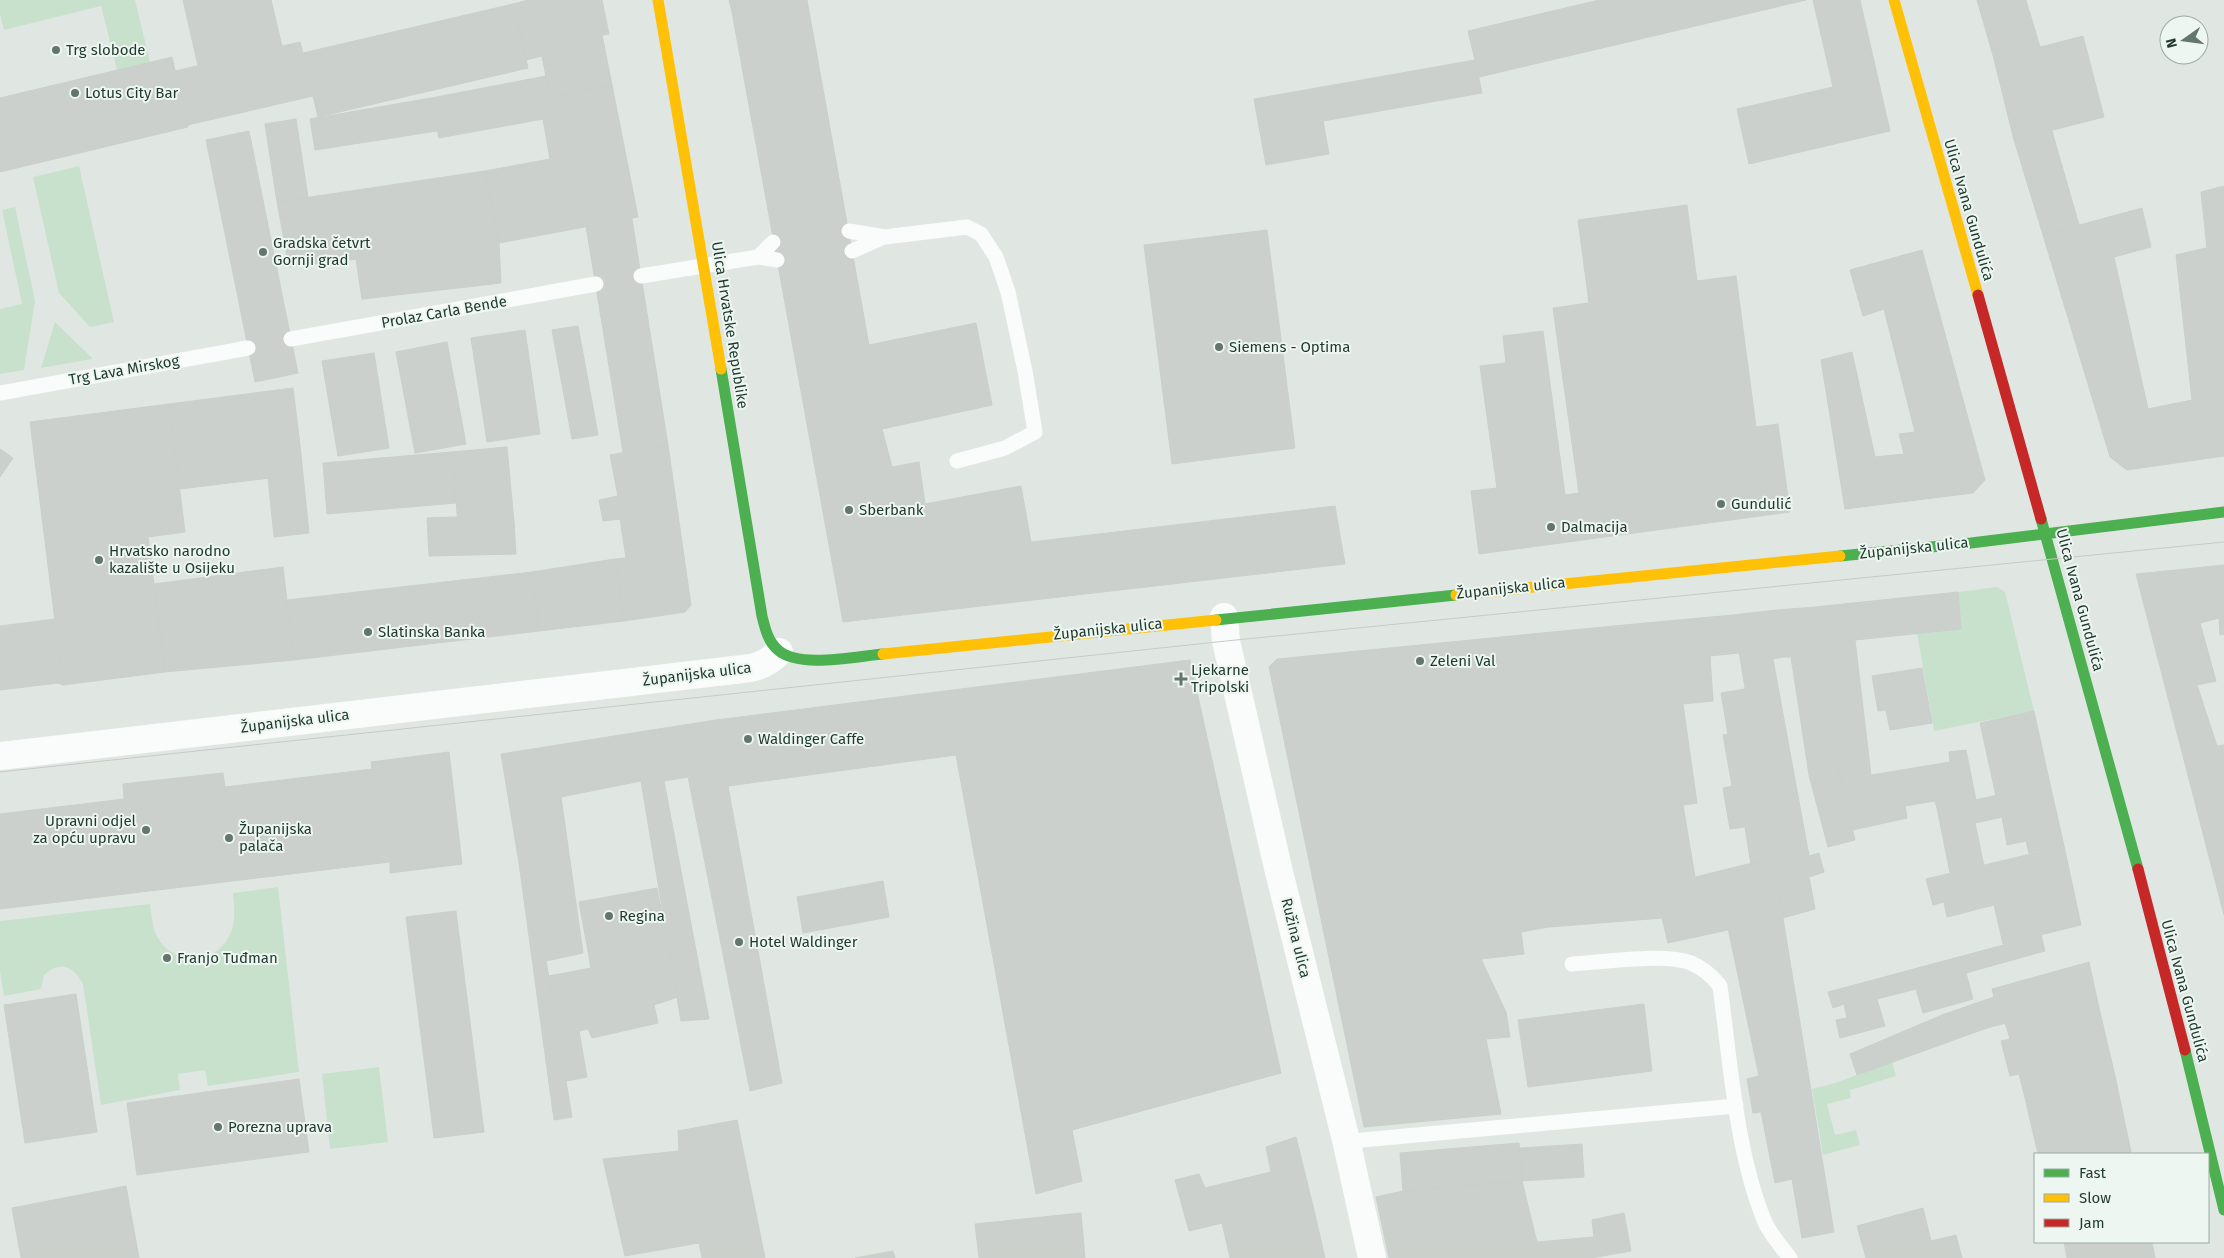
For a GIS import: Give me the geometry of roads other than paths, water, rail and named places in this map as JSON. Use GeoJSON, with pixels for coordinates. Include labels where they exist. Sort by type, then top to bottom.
{"type":"FeatureCollection","features":[{"type":"Feature","properties":{"kind":"street","name":"Ulica Hrvatske Republike"},"geometry":{"type":"LineString","coordinates":[[658,0],[762,616],[770,644],[779,652]]}},
{"type":"Feature","properties":{"kind":"street","name":"Ulica Ivana Gundulića"},"geometry":{"type":"LineString","coordinates":[[1894,0],[2047,534],[2185,1047],[2224,1210]]}},
{"type":"Feature","properties":{"kind":"street","name":"Županijska ulica"},"geometry":{"type":"LineString","coordinates":[[0,756],[751,668],[772,660],[779,652],[804,660],[830,659],[1224,617],[2047,534],[2224,512]]}},
{"type":"Feature","properties":{"kind":"street","name":"Ružina ulica"},"geometry":{"type":"LineString","coordinates":[[1224,617],[1226,641],[1279,872],[1347,1144],[1372,1258]]}},
{"type":"Feature","properties":{"kind":"lane"},"geometry":{"type":"LineString","coordinates":[[852,251],[886,237],[967,227],[981,234],[996,257],[1008,292],[1025,371],[1035,432],[1005,448],[957,461]]}},
{"type":"Feature","properties":{"kind":"lane"},"geometry":{"type":"LineString","coordinates":[[849,231],[886,237]]}},
{"type":"Feature","properties":{"kind":"lane"},"geometry":{"type":"LineString","coordinates":[[758,256],[774,242]]}},
{"type":"Feature","properties":{"kind":"lane"},"geometry":{"type":"LineString","coordinates":[[641,276],[758,256],[777,260]]}},
{"type":"Feature","properties":{"kind":"lane","name":"Prolaz Carla Bende"},"geometry":{"type":"LineString","coordinates":[[291,339],[596,284]]}},
{"type":"Feature","properties":{"kind":"lane","name":"Trg Lava Mirskog"},"geometry":{"type":"LineString","coordinates":[[0,393],[248,348]]}},
{"type":"Feature","properties":{"kind":"lane"},"geometry":{"type":"LineString","coordinates":[[1572,964],[1667,958],[1690,963],[1709,973],[1720,986],[1736,1106],[1747,1164],[1764,1222],[1790,1258]]}},
{"type":"Feature","properties":{"kind":"lane"},"geometry":{"type":"LineString","coordinates":[[1347,1144],[1362,1140],[1736,1106]]}},
{"type":"Feature","properties":{"kind":"tram line"},"geometry":{"type":"LineString","coordinates":[[0,772],[1226,641],[2224,542]]}},
{"type":"Feature","properties":{"kind":"place","name":"Trg slobode"},"geometry":{"type":"Point","coordinates":[56,50]}},
{"type":"Feature","properties":{"kind":"place","name":"Lotus City Bar"},"geometry":{"type":"Point","coordinates":[75,93]}},
{"type":"Feature","properties":{"kind":"place","name":"Gradska četvrt Gornji grad"},"geometry":{"type":"Point","coordinates":[263,252]}},
{"type":"Feature","properties":{"kind":"place","name":"Siemens - Optima"},"geometry":{"type":"Point","coordinates":[1219,347]}},
{"type":"Feature","properties":{"kind":"place","name":"Gundulić"},"geometry":{"type":"Point","coordinates":[1721,504]}},
{"type":"Feature","properties":{"kind":"place","name":"Sberbank"},"geometry":{"type":"Point","coordinates":[849,510]}},
{"type":"Feature","properties":{"kind":"place","name":"Dalmacija"},"geometry":{"type":"Point","coordinates":[1551,527]}},
{"type":"Feature","properties":{"kind":"place","name":"Hrvatsko narodno kazalište u Osijeku"},"geometry":{"type":"Point","coordinates":[99,560]}},
{"type":"Feature","properties":{"kind":"place","name":"Slatinska Banka"},"geometry":{"type":"Point","coordinates":[368,632]}},
{"type":"Feature","properties":{"kind":"place","name":"Zeleni Val"},"geometry":{"type":"Point","coordinates":[1420,661]}},
{"type":"Feature","properties":{"kind":"place","name":"Ljekarne Tripolski"},"geometry":{"type":"Point","coordinates":[1181,679]}},
{"type":"Feature","properties":{"kind":"place","name":"Waldinger Caffe"},"geometry":{"type":"Point","coordinates":[748,739]}},
{"type":"Feature","properties":{"kind":"place","name":"Upravni odjel za opću upravu"},"geometry":{"type":"Point","coordinates":[146,830]}},
{"type":"Feature","properties":{"kind":"place","name":"Županijska palača"},"geometry":{"type":"Point","coordinates":[229,838]}},
{"type":"Feature","properties":{"kind":"place","name":"Regina"},"geometry":{"type":"Point","coordinates":[609,916]}},
{"type":"Feature","properties":{"kind":"place","name":"Hotel Waldinger"},"geometry":{"type":"Point","coordinates":[739,942]}},
{"type":"Feature","properties":{"kind":"place","name":"Franjo Tuđman"},"geometry":{"type":"Point","coordinates":[167,958]}},
{"type":"Feature","properties":{"kind":"place","name":"Porezna uprava"},"geometry":{"type":"Point","coordinates":[218,1127]}}]}
